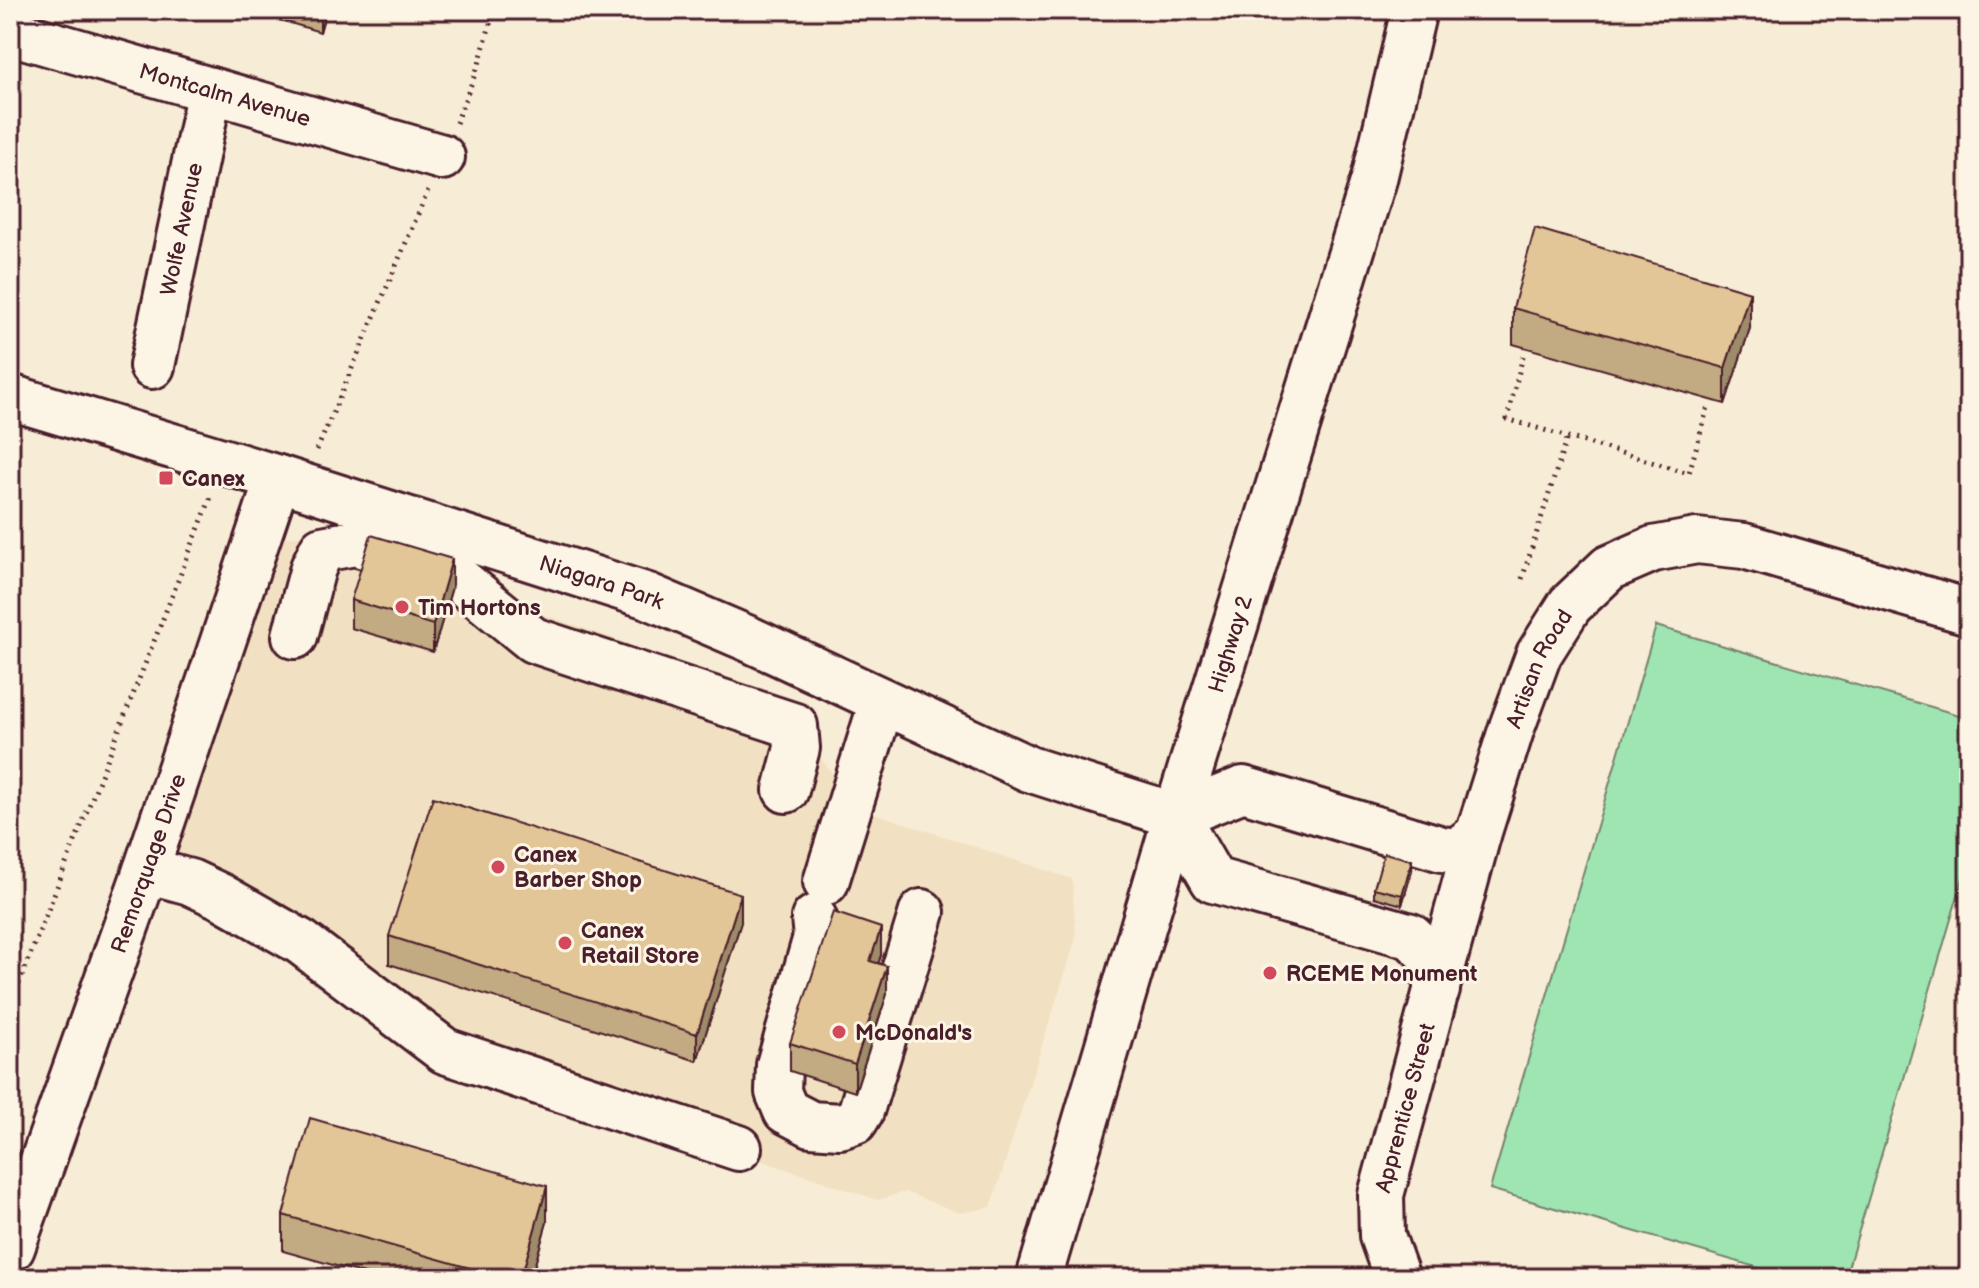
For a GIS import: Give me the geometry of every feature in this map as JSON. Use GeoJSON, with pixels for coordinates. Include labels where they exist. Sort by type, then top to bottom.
{"type":"FeatureCollection","features":[{"type":"Feature","properties":{"kind":"street","name":"Highway 2"},"geometry":{"type":"LineString","coordinates":[[1039,1278],[1176,816],[1374,179],[1414,10]]}},
{"type":"Feature","properties":{"kind":"street","name":"Montcalm Avenue"},"geometry":{"type":"LineString","coordinates":[[10,32],[442,157]]}},
{"type":"Feature","properties":{"kind":"street","name":"Wolfe Avenue"},"geometry":{"type":"LineString","coordinates":[[152,366],[210,90]]}},
{"type":"Feature","properties":{"kind":"street","name":"Niagara Park"},"geometry":{"type":"LineString","coordinates":[[10,397],[296,468],[648,596],[749,639],[1029,769],[1176,816]]}},
{"type":"Feature","properties":{"kind":"street","name":"Remorquage Drive"},"geometry":{"type":"LineString","coordinates":[[12,1248],[146,870],[296,468]]}},
{"type":"Feature","properties":{"kind":"street","name":"Artisan Road"},"geometry":{"type":"LineString","coordinates":[[1437,990],[1478,835],[1539,654],[1570,605],[1609,568],[1653,549],[1697,541],[1744,546],[1969,612]]}},
{"type":"Feature","properties":{"kind":"street"},"geometry":{"type":"LineString","coordinates":[[295,636],[313,568],[322,549],[355,543],[451,573],[533,640],[795,726],[797,748],[786,790]]}},
{"type":"Feature","properties":{"kind":"street"},"geometry":{"type":"LineString","coordinates":[[882,702],[820,900],[816,937],[779,1065],[778,1092],[786,1111],[811,1124],[840,1126],[855,1121],[861,1111],[922,912]]}},
{"type":"Feature","properties":{"kind":"street"},"geometry":{"type":"LineString","coordinates":[[1176,816],[1243,789],[1442,849],[1457,851],[1478,835]]}},
{"type":"Feature","properties":{"kind":"street","name":"Apprentice Street"},"geometry":{"type":"LineString","coordinates":[[1176,816],[1213,880],[1411,936],[1430,954],[1437,990],[1381,1195],[1382,1236],[1397,1278]]}},
{"type":"Feature","properties":{"kind":"street"},"geometry":{"type":"LineString","coordinates":[[146,870],[190,882],[301,942],[445,1051],[739,1148]]}},
{"type":"Feature","properties":{"kind":"path"},"geometry":{"type":"LineString","coordinates":[[296,468],[442,157],[479,64],[494,10]]}},
{"type":"Feature","properties":{"kind":"path"},"geometry":{"type":"LineString","coordinates":[[1523,356],[1507,419],[1689,473],[1708,406]]}},
{"type":"Feature","properties":{"kind":"path"},"geometry":{"type":"LineString","coordinates":[[1522,579],[1567,437]]}},
{"type":"Feature","properties":{"kind":"path"},"geometry":{"type":"LineString","coordinates":[[10,1006],[216,485]]}},
{"type":"Feature","properties":{"kind":"shaded area"},"geometry":{"type":"Polygon","coordinates":[[[307,535],[627,643],[811,746],[859,808],[1072,879],[1076,938],[991,1207],[960,1213],[905,1192],[878,1200],[479,1065],[209,880],[173,851],[280,538],[307,535]]]}},
{"type":"Feature","properties":{"kind":"green space"},"geometry":{"type":"Polygon","coordinates":[[[1656,626],[1969,718],[1969,858],[1845,1278],[1793,1278],[1490,1189],[1656,626]]]}},
{"type":"Feature","properties":{"kind":"building"},"geometry":{"type":"Polygon","coordinates":[[[1535,228],[1750,292],[1725,368],[1513,308],[1535,228]]]}},
{"type":"Feature","properties":{"kind":"building"},"geometry":{"type":"Polygon","coordinates":[[[371,535],[452,559],[433,625],[351,600],[371,535]]]}},
{"type":"Feature","properties":{"kind":"building","name":"Canex Retail Store"},"geometry":{"type":"Polygon","coordinates":[[[433,797],[741,894],[697,1034],[389,936],[433,797]]]}},
{"type":"Feature","properties":{"kind":"building"},"geometry":{"type":"Polygon","coordinates":[[[1384,853],[1412,860],[1402,895],[1374,888],[1384,853]]]}},
{"type":"Feature","properties":{"kind":"building","name":"McDonald's"},"geometry":{"type":"Polygon","coordinates":[[[833,912],[881,928],[870,961],[887,966],[855,1064],[790,1043],[833,912]]]}},
{"type":"Feature","properties":{"kind":"building"},"geometry":{"type":"Polygon","coordinates":[[[310,1118],[547,1186],[521,1278],[505,1278],[283,1215],[310,1118]]]}},
{"type":"Feature","properties":{"kind":"place","name":"Canex"},"geometry":{"type":"Point","coordinates":[166,478]}},
{"type":"Feature","properties":{"kind":"place","name":"Tim Hortons"},"geometry":{"type":"Point","coordinates":[402,607]}},
{"type":"Feature","properties":{"kind":"place","name":"Canex Barber Shop"},"geometry":{"type":"Point","coordinates":[498,867]}},
{"type":"Feature","properties":{"kind":"place","name":"Canex Retail Store"},"geometry":{"type":"Point","coordinates":[565,943]}},
{"type":"Feature","properties":{"kind":"place","name":"RCEME Monument"},"geometry":{"type":"Point","coordinates":[1270,973]}},
{"type":"Feature","properties":{"kind":"place","name":"McDonald's"},"geometry":{"type":"Point","coordinates":[839,1032]}}]}
